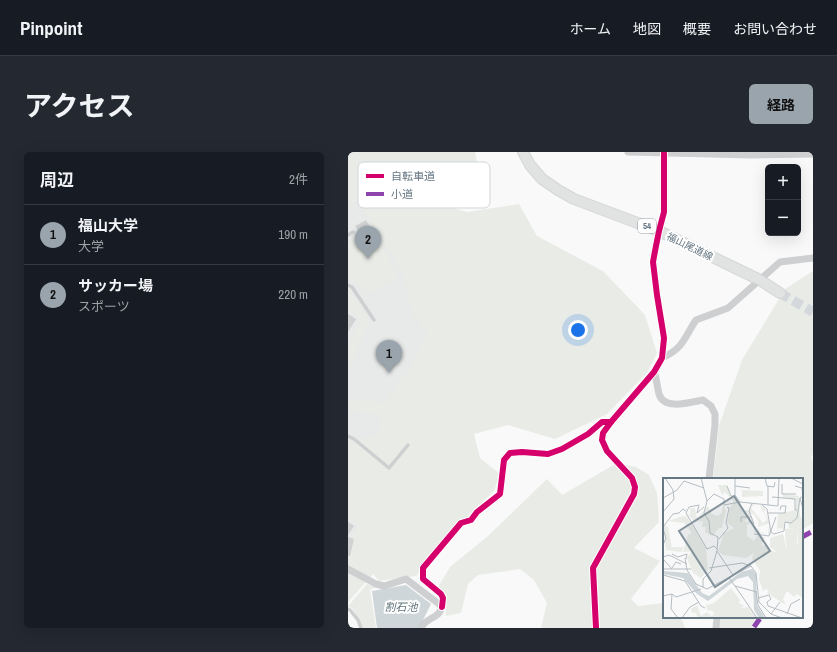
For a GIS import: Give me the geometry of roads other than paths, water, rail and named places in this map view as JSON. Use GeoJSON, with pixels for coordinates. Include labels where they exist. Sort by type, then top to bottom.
{"type":"FeatureCollection","features":[{"type":"Feature","properties":{"kind":"main road","name":"福山尾道線"},"geometry":{"type":"LineString","coordinates":[[523,152],[530,165],[542,178],[558,190],[574,199],[659,231],[760,280],[780,293]]}},
{"type":"Feature","properties":{"kind":"street"},"geometry":{"type":"LineString","coordinates":[[628,152],[752,155],[813,154]]}},
{"type":"Feature","properties":{"kind":"street"},"geometry":{"type":"LineString","coordinates":[[596,628],[593,568],[634,494],[635,487],[632,478],[607,451],[602,440],[603,433],[654,372],[662,358],[664,338],[653,262],[654,251],[664,212],[664,153]]}},
{"type":"Feature","properties":{"kind":"street"},"geometry":{"type":"LineString","coordinates":[[662,358],[670,354],[682,344],[696,320],[728,308],[780,262],[813,258]]}},
{"type":"Feature","properties":{"kind":"street"},"geometry":{"type":"LineString","coordinates":[[654,372],[659,395],[662,400],[671,404],[679,405],[703,400],[711,406],[715,414],[715,425],[709,478]]}},
{"type":"Feature","properties":{"kind":"street"},"geometry":{"type":"LineString","coordinates":[[421,628],[426,621],[441,611],[443,598],[441,594],[423,579],[423,568],[461,523],[471,520],[476,512],[500,494],[504,460],[510,453],[522,452],[548,454],[562,449],[588,434],[602,422],[611,422]]}},
{"type":"Feature","properties":{"kind":"street"},"geometry":{"type":"LineString","coordinates":[[348,569],[376,584],[384,586],[406,579],[442,607]]}},
{"type":"Feature","properties":{"kind":"street"},"geometry":{"type":"LineString","coordinates":[[716,628],[717,618]]}},
{"type":"Feature","properties":{"kind":"lane"},"geometry":{"type":"LineString","coordinates":[[348,235],[353,232]]}},
{"type":"Feature","properties":{"kind":"lane"},"geometry":{"type":"LineString","coordinates":[[348,285],[352,287],[374,320]]}},
{"type":"Feature","properties":{"kind":"lane"},"geometry":{"type":"LineString","coordinates":[[348,436],[354,439],[389,468],[408,445]]}},
{"type":"Feature","properties":{"kind":"lane"},"geometry":{"type":"LineString","coordinates":[[348,609],[358,620],[361,628]]}},
{"type":"Feature","properties":{"kind":"water","name":"割石池"},"geometry":{"type":"Polygon","coordinates":[[[406,585],[431,604],[419,628],[377,628],[372,591],[406,585]]]}},
{"type":"Feature","properties":{"kind":"tunnel"},"geometry":{"type":"LineString","coordinates":[[780,293],[813,312]]}},
{"type":"Feature","properties":{"kind":"place","name":"サッカー場"},"geometry":{"type":"Point","coordinates":[368,259]}},
{"type":"Feature","properties":{"kind":"place","name":"福山大学"},"geometry":{"type":"Point","coordinates":[389,373]}}]}
